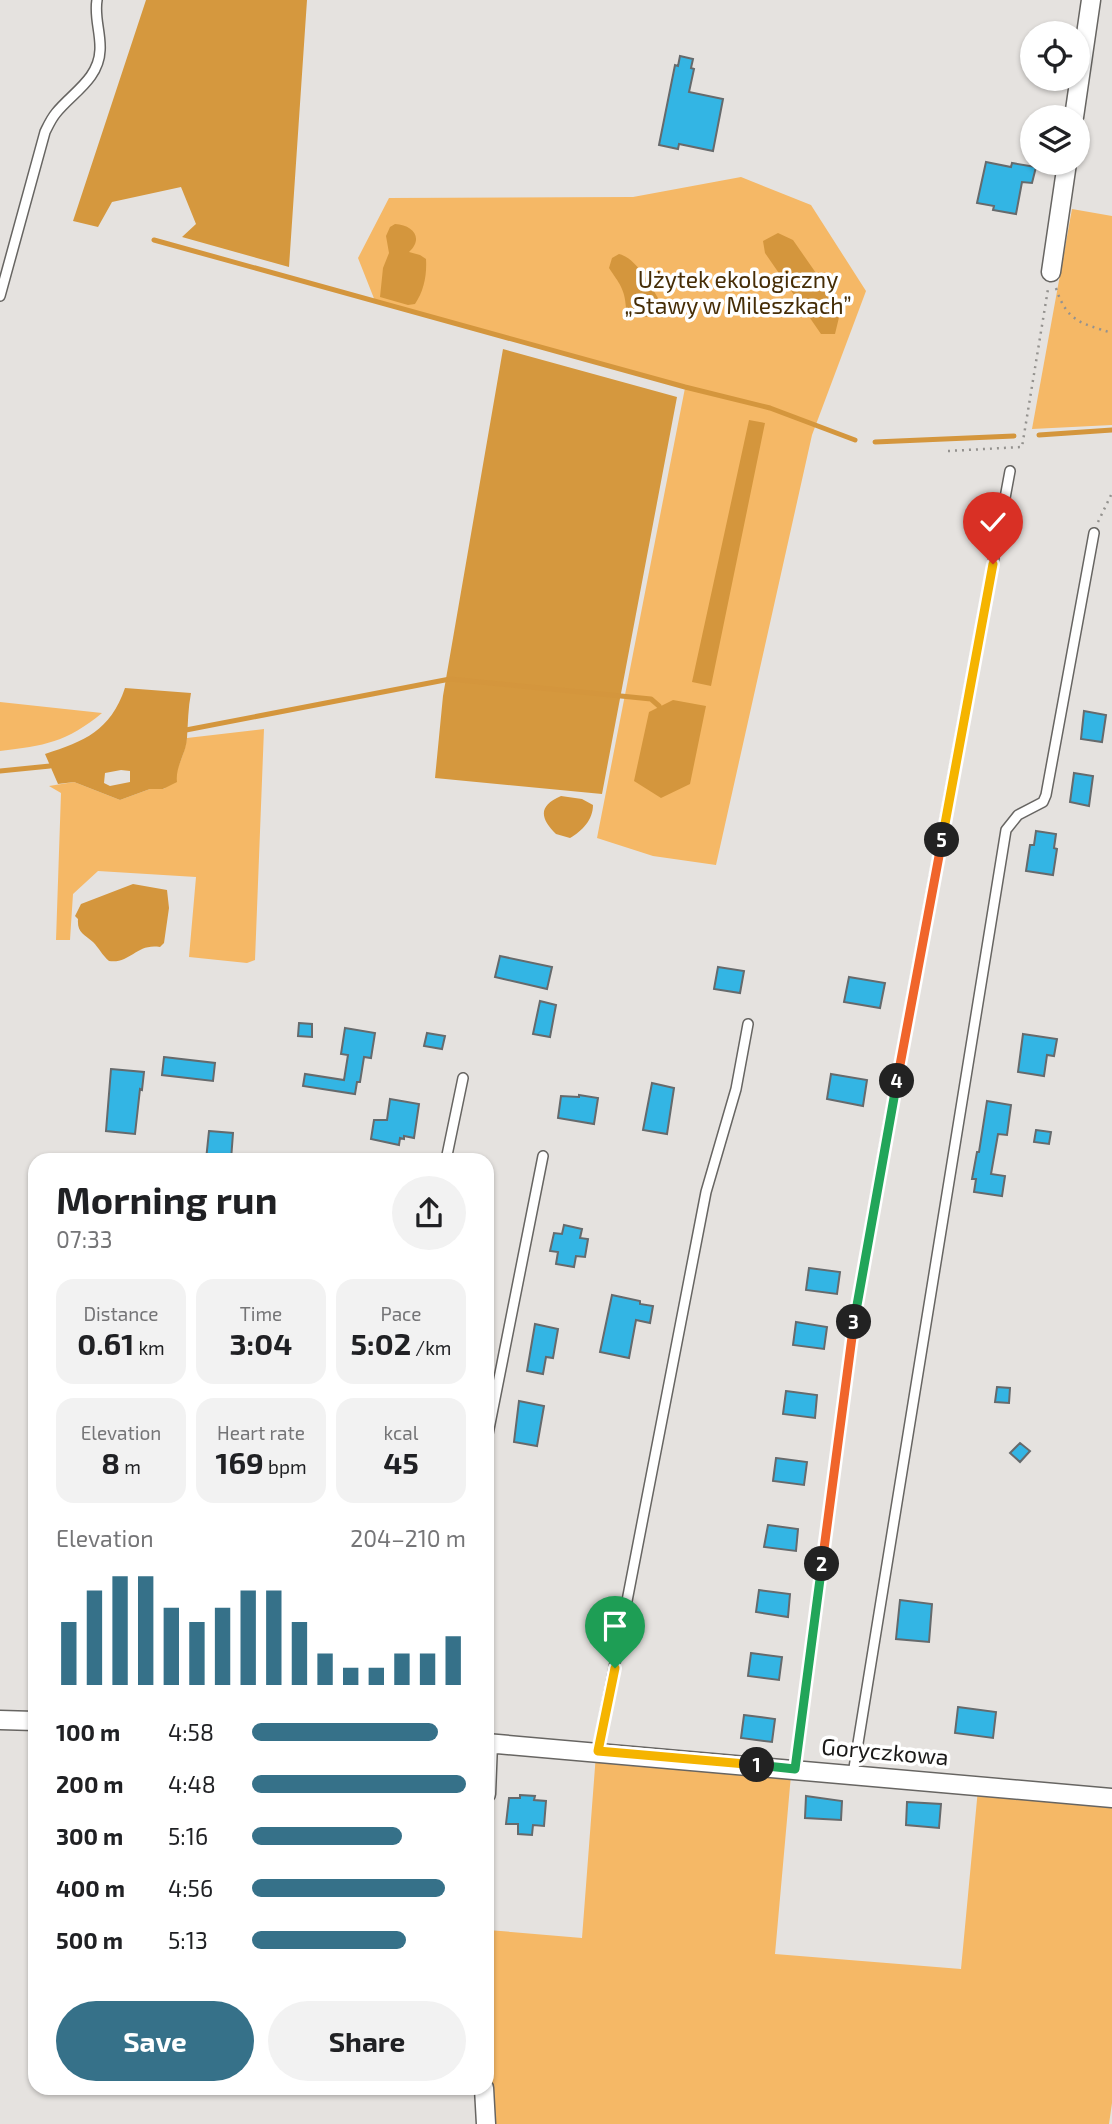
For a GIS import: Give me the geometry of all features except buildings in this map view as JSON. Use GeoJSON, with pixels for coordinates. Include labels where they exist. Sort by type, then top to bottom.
{"type":"FeatureCollection","features":[{"type":"Feature","properties":{"kind":"street"},"geometry":{"type":"LineString","coordinates":[[1076,105],[1091,0]]}},
{"type":"Feature","properties":{"kind":"street"},"geometry":{"type":"LineString","coordinates":[[1051,272],[1065,175]]}},
{"type":"Feature","properties":{"kind":"street"},"geometry":{"type":"LineString","coordinates":[[0,1720],[28,1721]]}},
{"type":"Feature","properties":{"kind":"street","name":"Goryczkowa"},"geometry":{"type":"LineString","coordinates":[[494,1744],[1112,1798]]}},
{"type":"Feature","properties":{"kind":"street"},"geometry":{"type":"LineString","coordinates":[[484,2095],[485,2124]]}},
{"type":"Feature","properties":{"kind":"lane"},"geometry":{"type":"LineString","coordinates":[[0,296],[44,132],[54,115],[94,71],[100,51],[97,0]]}},
{"type":"Feature","properties":{"kind":"lane"},"geometry":{"type":"LineString","coordinates":[[795,1769],[854,1322],[1010,471]]}},
{"type":"Feature","properties":{"kind":"lane"},"geometry":{"type":"LineString","coordinates":[[853,1774],[1006,830],[1018,815],[1043,802],[1046,795],[1094,533]]}},
{"type":"Feature","properties":{"kind":"lane"},"geometry":{"type":"LineString","coordinates":[[598,1751],[706,1192],[736,1089],[748,1024]]}},
{"type":"Feature","properties":{"kind":"lane"},"geometry":{"type":"LineString","coordinates":[[447,1153],[463,1078]]}},
{"type":"Feature","properties":{"kind":"lane"},"geometry":{"type":"LineString","coordinates":[[494,1404],[543,1156]]}},
{"type":"Feature","properties":{"kind":"path"},"geometry":{"type":"LineString","coordinates":[[1051,272],[1063,309],[1081,323],[1112,333]]}},
{"type":"Feature","properties":{"kind":"path"},"geometry":{"type":"LineString","coordinates":[[948,451],[1022,447],[1051,272]]}},
{"type":"Feature","properties":{"kind":"path"},"geometry":{"type":"LineString","coordinates":[[1094,533],[1101,512],[1112,493]]}},
{"type":"Feature","properties":{"kind":"green space","name":"Użytek ekologiczny „Stawy w Mileszkach”"},"geometry":{"type":"Polygon","coordinates":[[[741,177],[811,205],[866,291],[812,435],[716,865],[653,856],[597,838],[685,388],[375,301],[358,258],[389,198],[633,197],[741,177]]]}},
{"type":"Feature","properties":{"kind":"green space"},"geometry":{"type":"Polygon","coordinates":[[[1072,209],[1112,216],[1112,425],[1032,429],[1072,209]]]}},
{"type":"Feature","properties":{"kind":"green space"},"geometry":{"type":"Polygon","coordinates":[[[0,702],[102,713],[54,741],[0,751],[0,702]]]}},
{"type":"Feature","properties":{"kind":"green space"},"geometry":{"type":"Polygon","coordinates":[[[264,729],[255,960],[247,963],[189,957],[196,877],[98,871],[73,894],[70,940],[56,940],[61,793],[49,786],[74,782],[120,800],[150,789],[164,789],[179,765],[187,738],[264,729]]]}},
{"type":"Feature","properties":{"kind":"green space"},"geometry":{"type":"Polygon","coordinates":[[[596,1754],[791,1775],[775,1954],[961,1969],[978,1789],[1112,1806],[1112,2103],[1109,2124],[492,2124],[494,1931],[582,1938],[596,1754]]]}},
{"type":"Feature","properties":{"kind":"shaded area"},"geometry":{"type":"Polygon","coordinates":[[[146,0],[307,0],[289,267],[182,237],[196,224],[181,187],[112,202],[98,227],[73,221],[146,0]]]}},
{"type":"Feature","properties":{"kind":"shaded area"},"geometry":{"type":"Polygon","coordinates":[[[395,224],[407,227],[414,233],[416,242],[409,252],[426,259],[424,283],[415,304],[408,305],[380,297],[383,268],[389,253],[386,236],[390,227],[395,224]]]}},
{"type":"Feature","properties":{"kind":"shaded area"},"geometry":{"type":"Polygon","coordinates":[[[778,233],[793,240],[841,309],[835,334],[821,334],[765,253],[763,241],[778,233]]]}},
{"type":"Feature","properties":{"kind":"shaded area"},"geometry":{"type":"Polygon","coordinates":[[[619,254],[637,266],[658,298],[656,309],[647,317],[637,316],[626,308],[623,291],[609,268],[612,258],[619,254]]]}},
{"type":"Feature","properties":{"kind":"shaded area"},"geometry":{"type":"Polygon","coordinates":[[[503,349],[677,397],[602,794],[435,778],[443,696],[503,349]]]}},
{"type":"Feature","properties":{"kind":"shaded area"},"geometry":{"type":"Polygon","coordinates":[[[749,420],[765,423],[711,686],[692,682],[749,420]]]}},
{"type":"Feature","properties":{"kind":"shaded area"},"geometry":{"type":"Polygon","coordinates":[[[125,688],[191,693],[186,744],[177,782],[163,789],[150,789],[120,800],[74,782],[58,784],[45,754],[84,739],[104,724],[119,703],[125,688]],[[130,771],[105,773],[104,783],[110,786],[130,782],[130,771]]]}},
{"type":"Feature","properties":{"kind":"shaded area"},"geometry":{"type":"Polygon","coordinates":[[[673,700],[706,706],[690,784],[661,798],[634,781],[649,712],[673,700]]]}},
{"type":"Feature","properties":{"kind":"shaded area"},"geometry":{"type":"Polygon","coordinates":[[[561,796],[582,799],[593,805],[586,824],[570,838],[556,834],[544,818],[548,804],[561,796]]]}},
{"type":"Feature","properties":{"kind":"shaded area"},"geometry":{"type":"Polygon","coordinates":[[[133,884],[167,890],[169,908],[164,943],[160,947],[145,948],[123,960],[109,961],[82,933],[75,916],[81,904],[133,884]]]}},
{"type":"Feature","properties":{"kind":"waterway"},"geometry":{"type":"LineString","coordinates":[[154,240],[685,387],[770,408],[855,440]]}},
{"type":"Feature","properties":{"kind":"waterway"},"geometry":{"type":"LineString","coordinates":[[1039,435],[1112,430]]}},
{"type":"Feature","properties":{"kind":"waterway"},"geometry":{"type":"LineString","coordinates":[[875,442],[1014,436]]}},
{"type":"Feature","properties":{"kind":"waterway"},"geometry":{"type":"LineString","coordinates":[[186,730],[450,679],[651,699],[659,706]]}},
{"type":"Feature","properties":{"kind":"waterway"},"geometry":{"type":"LineString","coordinates":[[0,771],[50,766]]}},
{"type":"Feature","properties":{"kind":"route"},"geometry":{"type":"LineString","coordinates":[[615,1668],[598,1751],[795,1769],[854,1322],[993,564]]}}]}
